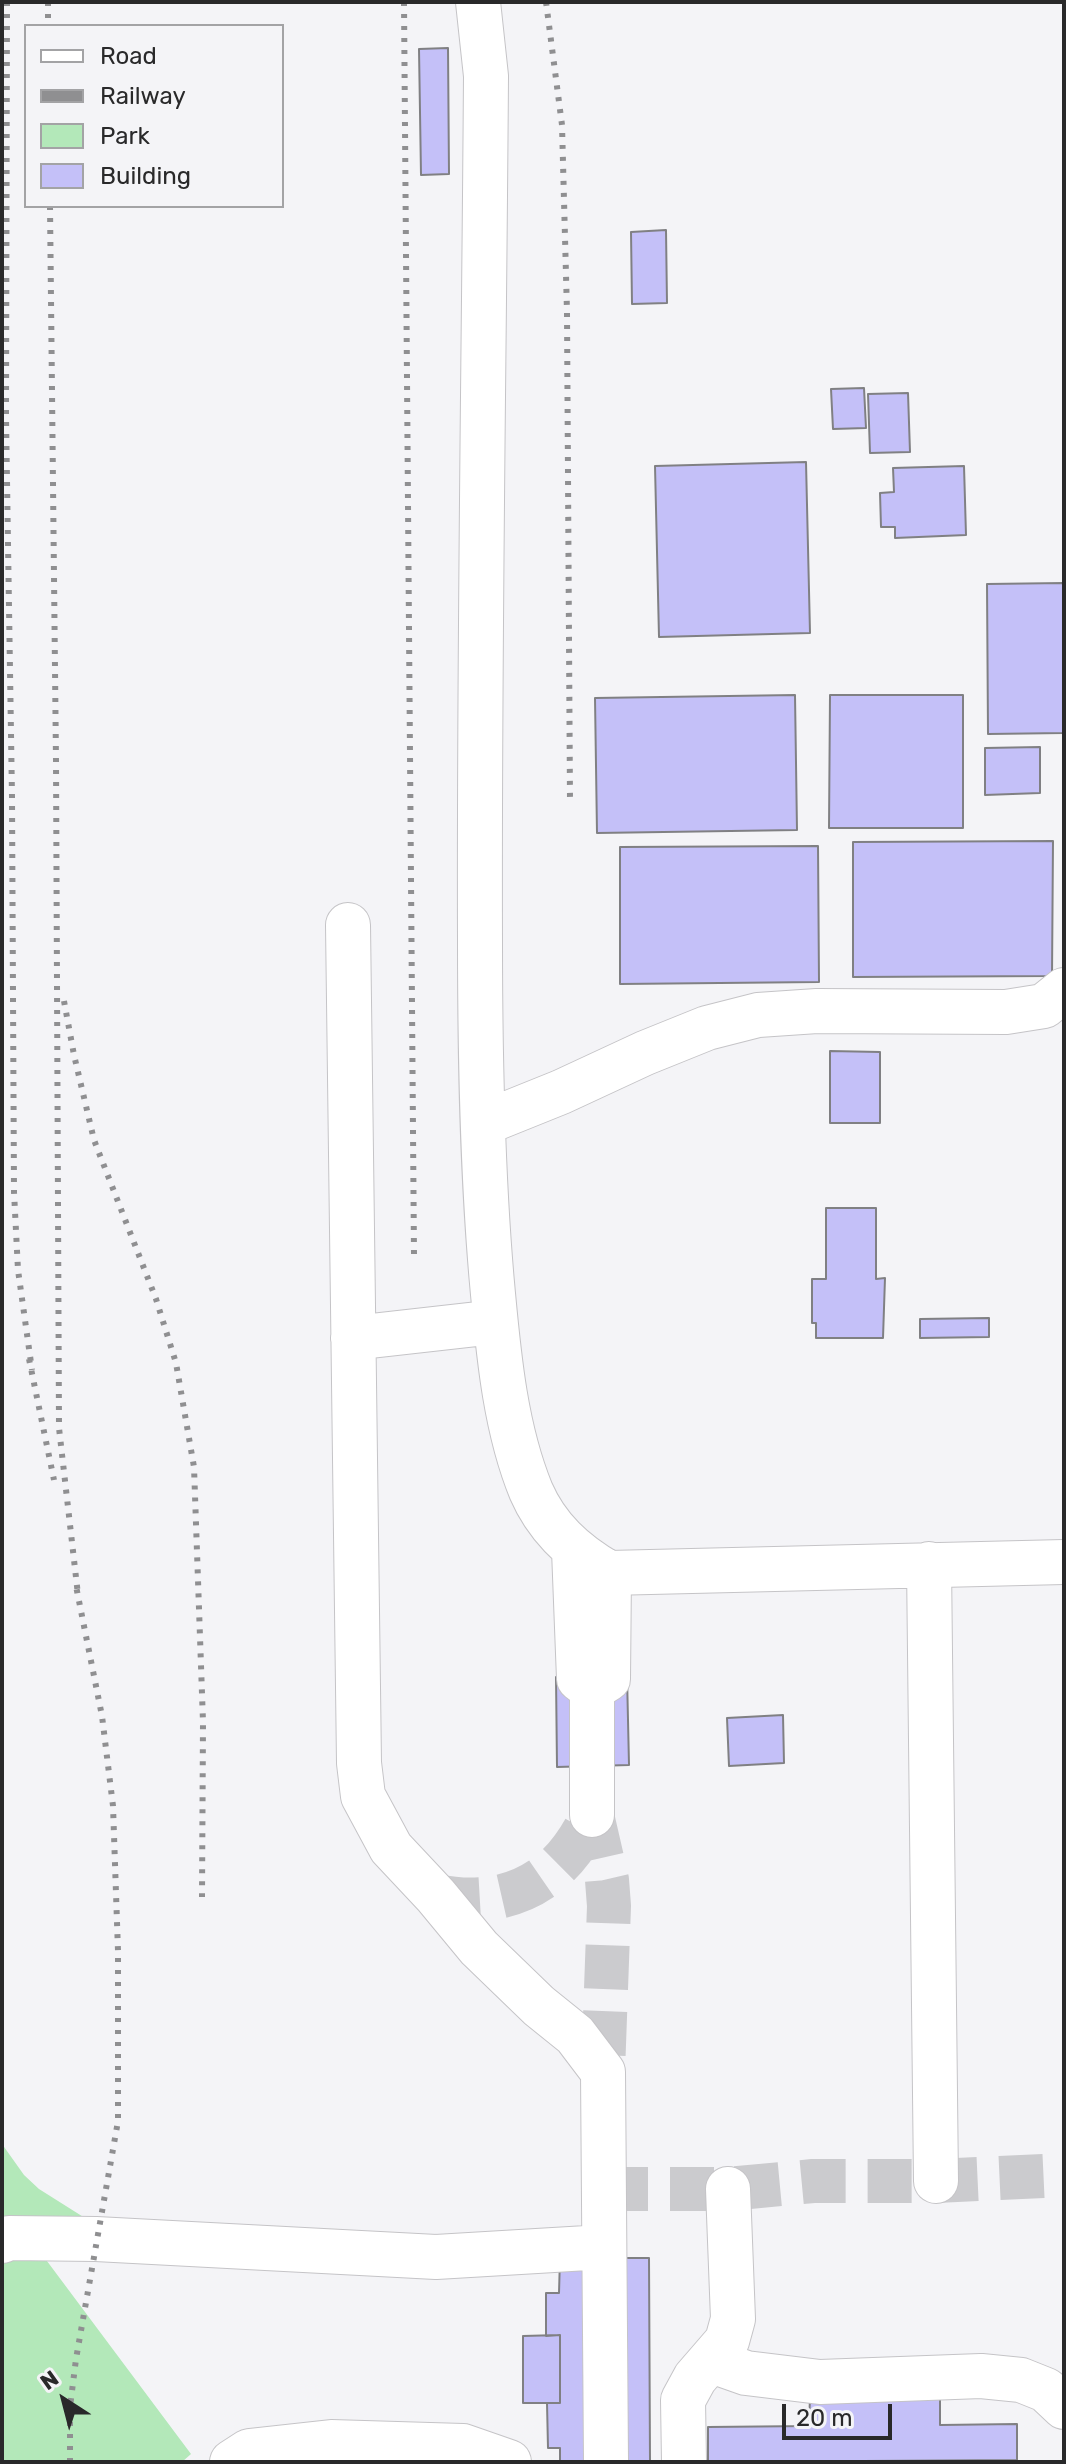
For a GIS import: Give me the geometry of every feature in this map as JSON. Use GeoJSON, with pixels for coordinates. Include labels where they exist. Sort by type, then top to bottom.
{"type":"FeatureCollection","features":[{"type":"Feature","properties":{"kind":"lane"},"geometry":{"type":"LineString","coordinates":[[478,2],[486,76],[479,663],[480,1032],[487,1235],[497,1343],[513,1428],[531,1491],[552,1527],[592,1561],[1064,1562]]}},
{"type":"Feature","properties":{"kind":"lane"},"geometry":{"type":"LineString","coordinates":[[348,925],[359,1763],[363,1796],[391,1848],[479,1948],[539,2006],[575,2035],[603,2072],[606,2462]]}},
{"type":"Feature","properties":{"kind":"lane"},"geometry":{"type":"LineString","coordinates":[[484,1123],[707,1028],[758,1015],[817,1011],[1006,1012],[1044,1006],[1064,990]]}},
{"type":"Feature","properties":{"kind":"lane"},"geometry":{"type":"LineString","coordinates":[[353,1338],[495,1322]]}},
{"type":"Feature","properties":{"kind":"lane"},"geometry":{"type":"LineString","coordinates":[[592,1561],[579,1679],[592,1689],[592,1815]]}},
{"type":"Feature","properties":{"kind":"lane"},"geometry":{"type":"LineString","coordinates":[[929,1564],[936,2181]]}},
{"type":"Feature","properties":{"kind":"lane"},"geometry":{"type":"LineString","coordinates":[[684,2462],[683,2400],[695,2378],[727,2341],[733,2319],[728,2189]]}},
{"type":"Feature","properties":{"kind":"lane"},"geometry":{"type":"LineString","coordinates":[[2,2241],[9,2238],[96,2239],[436,2257],[604,2247]]}},
{"type":"Feature","properties":{"kind":"lane"},"geometry":{"type":"LineString","coordinates":[[712,2361],[746,2373],[820,2382],[981,2376],[1021,2380],[1046,2390],[1064,2407]]}},
{"type":"Feature","properties":{"kind":"lane"},"geometry":{"type":"LineString","coordinates":[[232,2462],[249,2451],[331,2442],[463,2446],[509,2462]]}},
{"type":"Feature","properties":{"kind":"green space"},"geometry":{"type":"Polygon","coordinates":[[[2,2144],[24,2175],[39,2189],[85,2218],[2,2229],[2,2144]]]}},
{"type":"Feature","properties":{"kind":"green space"},"geometry":{"type":"Polygon","coordinates":[[[38,2249],[191,2454],[182,2462],[2,2462],[2,2253],[38,2249]]]}},
{"type":"Feature","properties":{"kind":"building"},"geometry":{"type":"Polygon","coordinates":[[[448,48],[449,174],[421,175],[419,49],[448,48]]]}},
{"type":"Feature","properties":{"kind":"building"},"geometry":{"type":"Polygon","coordinates":[[[666,230],[667,303],[632,304],[631,232],[666,230]]]}},
{"type":"Feature","properties":{"kind":"building"},"geometry":{"type":"Polygon","coordinates":[[[864,388],[866,428],[833,429],[831,389],[864,388]]]}},
{"type":"Feature","properties":{"kind":"building"},"geometry":{"type":"Polygon","coordinates":[[[908,393],[910,452],[870,453],[868,394],[908,393]]]}},
{"type":"Feature","properties":{"kind":"building"},"geometry":{"type":"Polygon","coordinates":[[[806,462],[810,633],[659,637],[655,466],[806,462]]]}},
{"type":"Feature","properties":{"kind":"building"},"geometry":{"type":"Polygon","coordinates":[[[964,466],[966,535],[895,538],[895,527],[881,527],[880,493],[894,492],[893,468],[964,466]]]}},
{"type":"Feature","properties":{"kind":"building"},"geometry":{"type":"Polygon","coordinates":[[[1064,583],[1064,733],[988,734],[987,584],[1064,583]]]}},
{"type":"Feature","properties":{"kind":"building"},"geometry":{"type":"Polygon","coordinates":[[[795,695],[797,830],[597,833],[595,698],[795,695]]]}},
{"type":"Feature","properties":{"kind":"building"},"geometry":{"type":"Polygon","coordinates":[[[830,695],[963,695],[963,828],[829,828],[830,695]]]}},
{"type":"Feature","properties":{"kind":"building"},"geometry":{"type":"Polygon","coordinates":[[[1040,747],[1040,793],[985,795],[985,748],[1040,747]]]}},
{"type":"Feature","properties":{"kind":"building"},"geometry":{"type":"Polygon","coordinates":[[[1053,841],[1052,976],[853,977],[853,842],[1053,841]]]}},
{"type":"Feature","properties":{"kind":"building"},"geometry":{"type":"Polygon","coordinates":[[[818,846],[819,982],[620,984],[620,847],[818,846]]]}},
{"type":"Feature","properties":{"kind":"building"},"geometry":{"type":"Polygon","coordinates":[[[830,1051],[880,1052],[880,1123],[830,1123],[830,1051]]]}},
{"type":"Feature","properties":{"kind":"building"},"geometry":{"type":"Polygon","coordinates":[[[826,1208],[876,1208],[876,1279],[885,1278],[883,1338],[816,1338],[816,1323],[812,1323],[812,1279],[826,1279],[826,1208]]]}},
{"type":"Feature","properties":{"kind":"building"},"geometry":{"type":"Polygon","coordinates":[[[989,1318],[989,1337],[920,1338],[920,1319],[989,1318]]]}},
{"type":"Feature","properties":{"kind":"building"},"geometry":{"type":"Polygon","coordinates":[[[627,1675],[629,1765],[557,1767],[556,1677],[627,1675]]]}},
{"type":"Feature","properties":{"kind":"building"},"geometry":{"type":"Polygon","coordinates":[[[783,1715],[784,1763],[729,1766],[727,1718],[783,1715]]]}},
{"type":"Feature","properties":{"kind":"building"},"geometry":{"type":"Polygon","coordinates":[[[560,2258],[649,2258],[650,2462],[560,2462],[560,2448],[548,2448],[547,2403],[560,2403],[560,2335],[546,2336],[546,2293],[559,2293],[560,2258]]]}},
{"type":"Feature","properties":{"kind":"building"},"geometry":{"type":"Polygon","coordinates":[[[560,2335],[560,2403],[523,2403],[523,2336],[560,2335]]]}},
{"type":"Feature","properties":{"kind":"building"},"geometry":{"type":"Polygon","coordinates":[[[940,2396],[940,2425],[1017,2424],[1017,2460],[708,2462],[708,2427],[809,2426],[810,2397],[940,2396]]]}},
{"type":"Feature","properties":{"kind":"tunnel"},"geometry":{"type":"LineString","coordinates":[[592,1815],[607,1880],[609,1906],[603,2072]]}},
{"type":"Feature","properties":{"kind":"tunnel"},"geometry":{"type":"LineString","coordinates":[[436,1896],[487,1899],[530,1886],[565,1858],[592,1815]]}},
{"type":"Feature","properties":{"kind":"tunnel"},"geometry":{"type":"LineString","coordinates":[[604,2189],[728,2189],[813,2181],[936,2181],[1064,2175]]}},
{"type":"Feature","properties":{"kind":"railway"},"geometry":{"type":"LineString","coordinates":[[7,2],[6,417],[14,1192],[18,1270],[32,1370]]}},
{"type":"Feature","properties":{"kind":"railway"},"geometry":{"type":"LineString","coordinates":[[48,2],[48,24]]}},
{"type":"Feature","properties":{"kind":"railway"},"geometry":{"type":"LineString","coordinates":[[404,2],[414,1256]]}},
{"type":"Feature","properties":{"kind":"railway"},"geometry":{"type":"LineString","coordinates":[[546,2],[562,125],[567,312],[570,801]]}},
{"type":"Feature","properties":{"kind":"railway"},"geometry":{"type":"LineString","coordinates":[[50,208],[59,1428],[78,1595]]}},
{"type":"Feature","properties":{"kind":"railway"},"geometry":{"type":"LineString","coordinates":[[64,1001],[94,1140],[156,1299],[176,1363],[194,1467],[203,1722],[202,1897]]}},
{"type":"Feature","properties":{"kind":"railway"},"geometry":{"type":"LineString","coordinates":[[29,1359],[54,1480]]}},
{"type":"Feature","properties":{"kind":"railway"},"geometry":{"type":"LineString","coordinates":[[70,2462],[70,2407],[76,2359],[118,2121],[118,1951],[113,1806],[102,1716],[76,1586]]}}]}
